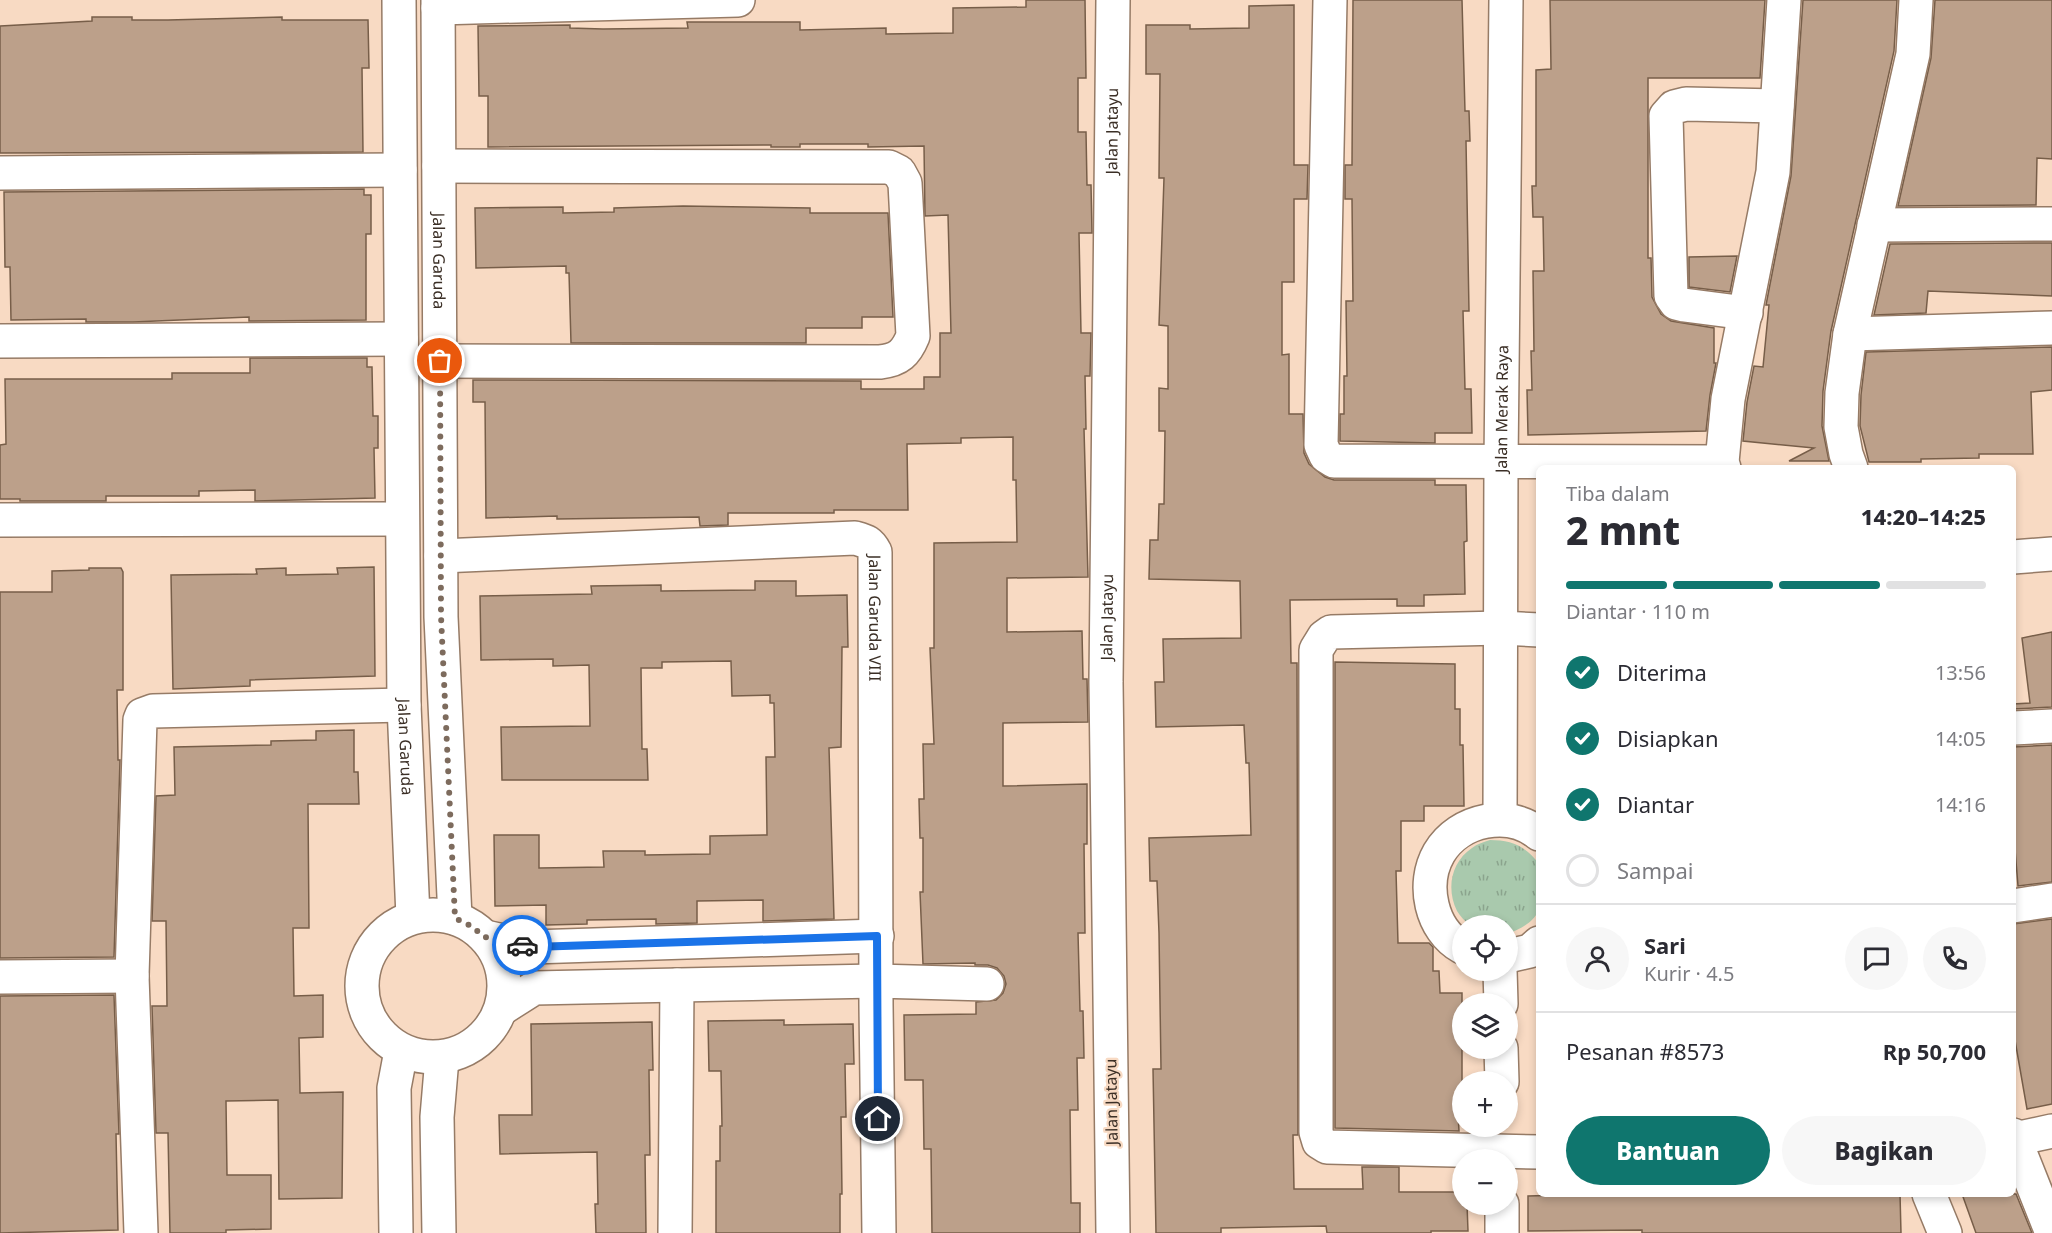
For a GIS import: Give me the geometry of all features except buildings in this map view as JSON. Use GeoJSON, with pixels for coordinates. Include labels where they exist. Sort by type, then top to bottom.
{"type":"FeatureCollection","features":[{"type":"Feature","properties":{"kind":"street","name":"Jalan Garuda"},"geometry":{"type":"LineString","coordinates":[[399,0],[404,705],[412,917]]}},
{"type":"Feature","properties":{"kind":"street"},"geometry":{"type":"LineString","coordinates":[[438,4],[738,0]]}},
{"type":"Feature","properties":{"kind":"street","name":"Jalan Jatayu"},"geometry":{"type":"LineString","coordinates":[[1113,0],[1106,670],[1113,1233]]}},
{"type":"Feature","properties":{"kind":"street"},"geometry":{"type":"LineString","coordinates":[[1330,0],[1321,445],[1326,456],[1334,461],[1723,465],[1728,399],[1773,172],[1784,0]]}},
{"type":"Feature","properties":{"kind":"street","name":"Jalan Merak Raya"},"geometry":{"type":"LineString","coordinates":[[1500,819],[1506,0]]}},
{"type":"Feature","properties":{"kind":"street"},"geometry":{"type":"LineString","coordinates":[[1850,465],[1841,427],[1842,393],[1850,334],[1913,54],[1916,0]]}},
{"type":"Feature","properties":{"kind":"street","name":"Jalan Garuda"},"geometry":{"type":"LineString","coordinates":[[438,4],[441,616],[455,918]]}},
{"type":"Feature","properties":{"kind":"street"},"geometry":{"type":"LineString","coordinates":[[400,80],[438,80]]}},
{"type":"Feature","properties":{"kind":"street"},"geometry":{"type":"LineString","coordinates":[[1746,314],[1684,305],[1676,303],[1671,296],[1666,116],[1674,106],[1686,104],[1777,106]]}},
{"type":"Feature","properties":{"kind":"street"},"geometry":{"type":"LineString","coordinates":[[439,166],[889,167],[899,172],[905,183],[913,336],[904,354],[891,361],[880,362],[440,361]]}},
{"type":"Feature","properties":{"kind":"street"},"geometry":{"type":"LineString","coordinates":[[0,174],[400,170]]}},
{"type":"Feature","properties":{"kind":"street"},"geometry":{"type":"LineString","coordinates":[[1874,225],[2052,224]]}},
{"type":"Feature","properties":{"kind":"street"},"geometry":{"type":"LineString","coordinates":[[1850,334],[2052,328]]}},
{"type":"Feature","properties":{"kind":"street"},"geometry":{"type":"LineString","coordinates":[[0,340],[401,339]]}},
{"type":"Feature","properties":{"kind":"street"},"geometry":{"type":"LineString","coordinates":[[402,420],[440,422]]}},
{"type":"Feature","properties":{"kind":"street"},"geometry":{"type":"LineString","coordinates":[[0,520],[402,519]]}},
{"type":"Feature","properties":{"kind":"street","name":"Jalan Garuda VIII"},"geometry":{"type":"LineString","coordinates":[[441,556],[855,538],[872,544],[875,552],[879,1233]]}},
{"type":"Feature","properties":{"kind":"street"},"geometry":{"type":"LineString","coordinates":[[2016,557],[2052,554]]}},
{"type":"Feature","properties":{"kind":"street"},"geometry":{"type":"LineString","coordinates":[[403,616],[441,616]]}},
{"type":"Feature","properties":{"kind":"street"},"geometry":{"type":"LineString","coordinates":[[1536,630],[1501,628],[1331,632],[1319,643],[1316,650],[1316,1132],[1319,1142],[1327,1147],[1503,1146],[1536,1152]]}},
{"type":"Feature","properties":{"kind":"street"},"geometry":{"type":"LineString","coordinates":[[141,1233],[132,976],[140,720],[142,715],[153,711],[404,705]]}},
{"type":"Feature","properties":{"kind":"street"},"geometry":{"type":"LineString","coordinates":[[2016,728],[2052,726]]}},
{"type":"Feature","properties":{"kind":"street"},"geometry":{"type":"LineString","coordinates":[[1452,939],[1439,924],[1431,901],[1431,876],[1439,853],[1455,835],[1476,823],[1500,819],[1530,826],[1536,831]]}},
{"type":"Feature","properties":{"kind":"street"},"geometry":{"type":"LineString","coordinates":[[2016,906],[2052,900]]}},
{"type":"Feature","properties":{"kind":"street"},"geometry":{"type":"LineString","coordinates":[[434,914],[455,918],[471,926],[485,937],[503,971],[501,1010],[488,1033],[468,1050],[442,1058],[421,1057],[401,1051],[381,1036],[368,1016],[362,992],[364,968],[374,946],[391,928],[412,917],[434,914]]}},
{"type":"Feature","properties":{"kind":"street"},"geometry":{"type":"LineString","coordinates":[[485,937],[532,947],[877,936]]}},
{"type":"Feature","properties":{"kind":"street"},"geometry":{"type":"LineString","coordinates":[[754,940],[755,983]]}},
{"type":"Feature","properties":{"kind":"street"},"geometry":{"type":"LineString","coordinates":[[604,945],[607,986]]}},
{"type":"Feature","properties":{"kind":"street"},"geometry":{"type":"LineString","coordinates":[[1518,954],[1530,951],[1536,946]]}},
{"type":"Feature","properties":{"kind":"street"},"geometry":{"type":"LineString","coordinates":[[0,977],[132,976]]}},
{"type":"Feature","properties":{"kind":"street"},"geometry":{"type":"LineString","coordinates":[[501,1010],[534,988],[876,981],[987,984]]}},
{"type":"Feature","properties":{"kind":"street"},"geometry":{"type":"LineString","coordinates":[[675,1233],[677,985]]}},
{"type":"Feature","properties":{"kind":"street"},"geometry":{"type":"LineString","coordinates":[[396,1233],[394,1088],[401,1051]]}},
{"type":"Feature","properties":{"kind":"street"},"geometry":{"type":"LineString","coordinates":[[439,1233],[437,1118],[442,1058]]}},
{"type":"Feature","properties":{"kind":"street"},"geometry":{"type":"LineString","coordinates":[[2016,1137],[2052,1131]]}},
{"type":"Feature","properties":{"kind":"street"},"geometry":{"type":"LineString","coordinates":[[2016,1142],[2052,1233]]}},
{"type":"Feature","properties":{"kind":"street"},"geometry":{"type":"LineString","coordinates":[[1926,1233],[1930,1197]]}},
{"type":"Feature","properties":{"kind":"street"},"geometry":{"type":"LineString","coordinates":[[1930,1197],[1945,1233]]}},
{"type":"Feature","properties":{"kind":"street"},"geometry":{"type":"LineString","coordinates":[[1502,1215],[1502,1233]]}},
{"type":"Feature","properties":{"kind":"green space"},"geometry":{"type":"Polygon","coordinates":[[[1490,840],[1505,841],[1523,848],[1536,861],[1536,915],[1522,928],[1518,930],[1518,915],[1460,915],[1457,911],[1452,894],[1452,876],[1459,861],[1474,847],[1490,840]]]}},
{"type":"Feature","properties":{"kind":"way so far"},"geometry":{"type":"LineString","coordinates":[[440,361],[441,616],[455,918],[471,926],[485,937],[522,945]]}},
{"type":"Feature","properties":{"kind":"route"},"geometry":{"type":"LineString","coordinates":[[522,945],[532,947],[877,936],[878,1119]]}}]}
